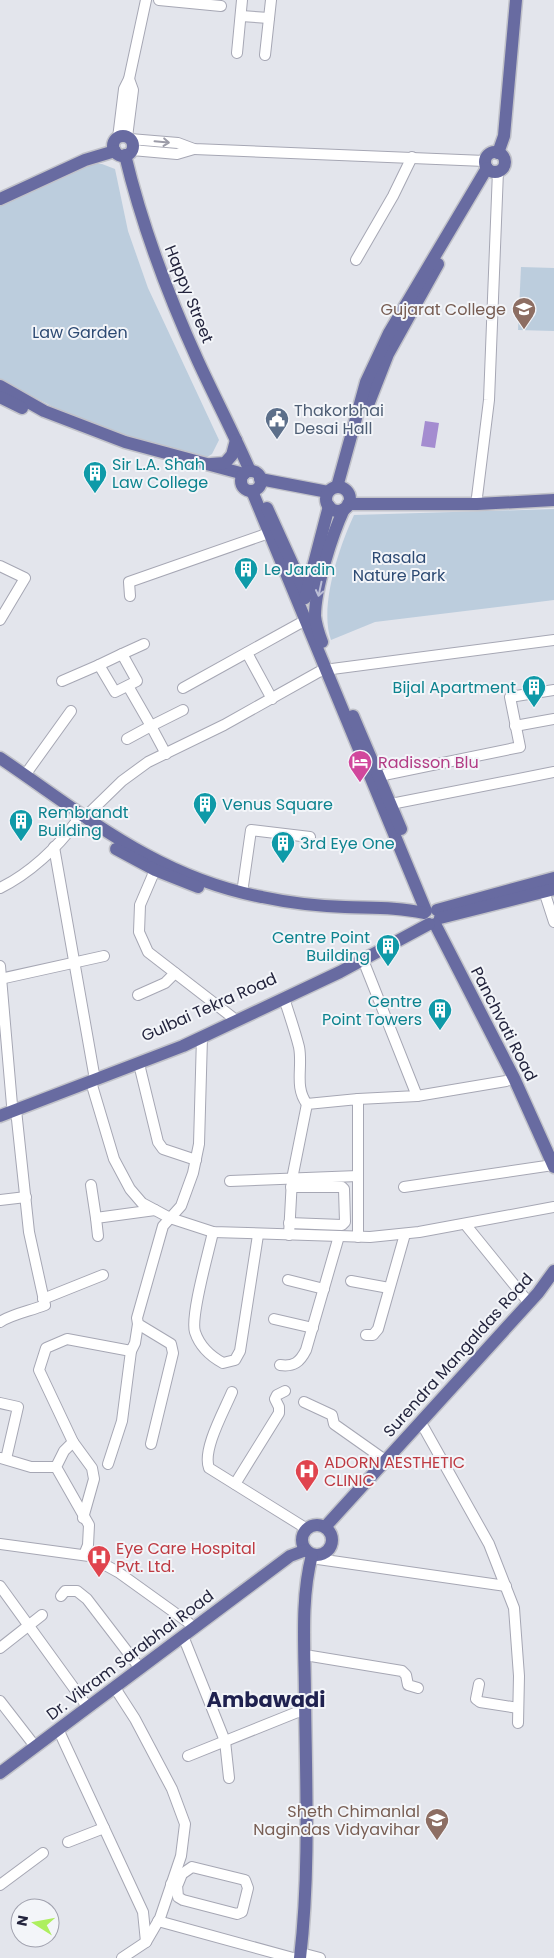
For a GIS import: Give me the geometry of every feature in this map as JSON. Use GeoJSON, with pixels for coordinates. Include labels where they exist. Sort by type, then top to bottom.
{"type":"FeatureCollection","features":[{"type":"Feature","properties":{"kind":"main road"},"geometry":{"type":"LineString","coordinates":[[492,163],[501,123],[511,0]]}},
{"type":"Feature","properties":{"kind":"main road"},"geometry":{"type":"LineString","coordinates":[[303,615],[306,594],[338,498],[366,382],[389,333],[492,163],[504,136],[516,0]]}},
{"type":"Feature","properties":{"kind":"main road"},"geometry":{"type":"LineString","coordinates":[[0,191],[50,168],[123,145]]}},
{"type":"Feature","properties":{"kind":"main road"},"geometry":{"type":"LineString","coordinates":[[0,199],[85,160],[123,145]]}},
{"type":"Feature","properties":{"kind":"main road","name":"Happy Street"},"geometry":{"type":"LineString","coordinates":[[123,145],[144,223],[161,271],[198,360],[236,440],[245,476]]}},
{"type":"Feature","properties":{"kind":"main road"},"geometry":{"type":"LineString","coordinates":[[0,386],[44,410],[125,442],[245,476]]}},
{"type":"Feature","properties":{"kind":"main road"},"geometry":{"type":"LineString","coordinates":[[0,397],[41,417],[123,451],[236,480],[258,474],[258,486],[269,533],[303,615],[391,804],[431,917]]}},
{"type":"Feature","properties":{"kind":"main road"},"geometry":{"type":"LineString","coordinates":[[203,465],[225,463],[232,455],[236,440]]}},
{"type":"Feature","properties":{"kind":"main road"},"geometry":{"type":"LineString","coordinates":[[245,476],[244,488],[258,486],[338,498],[477,504],[554,500]]}},
{"type":"Feature","properties":{"kind":"main road"},"geometry":{"type":"LineString","coordinates":[[258,486],[306,594]]}},
{"type":"Feature","properties":{"kind":"main road"},"geometry":{"type":"LineString","coordinates":[[338,498],[477,497],[554,493]]}},
{"type":"Feature","properties":{"kind":"main road"},"geometry":{"type":"LineString","coordinates":[[338,498],[337,523],[316,607],[317,629],[328,669],[431,917]]}},
{"type":"Feature","properties":{"kind":"main road"},"geometry":{"type":"LineString","coordinates":[[0,758],[25,775],[80,820],[163,864],[204,882],[242,893],[302,904],[394,908],[431,917],[554,878]]}},
{"type":"Feature","properties":{"kind":"main road"},"geometry":{"type":"LineString","coordinates":[[0,768],[80,820],[134,859],[200,888],[264,906],[301,911],[431,917],[549,890]]}},
{"type":"Feature","properties":{"kind":"main road","name":"Gulbai Tekra Road"},"geometry":{"type":"LineString","coordinates":[[92,1078],[139,1064],[202,1037],[363,960],[393,943],[431,917]]}},
{"type":"Feature","properties":{"kind":"main road","name":"Gulbai Tekra Road"},"geometry":{"type":"LineString","coordinates":[[0,1110],[14,1107],[92,1078],[232,1017],[346,963],[431,917]]}},
{"type":"Feature","properties":{"kind":"main road","name":"Panchvati Road"},"geometry":{"type":"LineString","coordinates":[[431,917],[514,1078],[554,1166]]}},
{"type":"Feature","properties":{"kind":"main road","name":"Panchvati Road"},"geometry":{"type":"LineString","coordinates":[[431,917],[524,1078],[554,1146]]}},
{"type":"Feature","properties":{"kind":"main road","name":"Gulbai Tekra Road"},"geometry":{"type":"LineString","coordinates":[[0,1116],[14,1107]]}},
{"type":"Feature","properties":{"kind":"main road","name":"Surendra Mangaldas Road"},"geometry":{"type":"LineString","coordinates":[[327,1529],[385,1460],[529,1303],[554,1271]]}},
{"type":"Feature","properties":{"kind":"main road","name":"Surendra Mangaldas Road"},"geometry":{"type":"LineString","coordinates":[[327,1529],[424,1428],[543,1297],[554,1282]]}},
{"type":"Feature","properties":{"kind":"main road"},"geometry":{"type":"LineString","coordinates":[[302,1956],[310,1929],[313,1575],[312,1553],[303,1536],[307,1529],[315,1525],[327,1529],[332,1536],[332,1546],[325,1554],[312,1553]]}},
{"type":"Feature","properties":{"kind":"main road","name":"Dr. Vikram Sarabhai Road"},"geometry":{"type":"LineString","coordinates":[[0,1764],[286,1551],[312,1553]]}},
{"type":"Feature","properties":{"kind":"main road"},"geometry":{"type":"LineString","coordinates":[[302,1956],[306,1854],[305,1710],[307,1575],[312,1553]]}},
{"type":"Feature","properties":{"kind":"main road","name":"Dr. Vikram Sarabhai Road"},"geometry":{"type":"LineString","coordinates":[[0,1773],[290,1556],[312,1553]]}},
{"type":"Feature","properties":{"kind":"street"},"geometry":{"type":"LineString","coordinates":[[146,0],[129,79],[124,90],[123,145],[178,143],[194,149],[412,157],[492,163],[495,231],[488,400],[477,497]]}},
{"type":"Feature","properties":{"kind":"street"},"geometry":{"type":"LineString","coordinates":[[165,0],[221,6]]}},
{"type":"Feature","properties":{"kind":"street"},"geometry":{"type":"LineString","coordinates":[[238,54],[242,0]]}},
{"type":"Feature","properties":{"kind":"street"},"geometry":{"type":"LineString","coordinates":[[265,55],[271,0]]}},
{"type":"Feature","properties":{"kind":"street"},"geometry":{"type":"LineString","coordinates":[[241,16],[269,18]]}},
{"type":"Feature","properties":{"kind":"street"},"geometry":{"type":"LineString","coordinates":[[356,260],[394,196],[412,157]]}},
{"type":"Feature","properties":{"kind":"street"},"geometry":{"type":"LineString","coordinates":[[130,596],[129,582],[269,533]]}},
{"type":"Feature","properties":{"kind":"street"},"geometry":{"type":"LineString","coordinates":[[0,566],[25,578],[0,620]]}},
{"type":"Feature","properties":{"kind":"street"},"geometry":{"type":"LineString","coordinates":[[182,688],[247,653],[303,615]]}},
{"type":"Feature","properties":{"kind":"street"},"geometry":{"type":"LineString","coordinates":[[0,888],[28,870],[66,836],[122,780],[148,762],[224,725],[328,669],[554,640]]}},
{"type":"Feature","properties":{"kind":"street"},"geometry":{"type":"LineString","coordinates":[[62,681],[144,644]]}},
{"type":"Feature","properties":{"kind":"street"},"geometry":{"type":"LineString","coordinates":[[247,653],[272,698]]}},
{"type":"Feature","properties":{"kind":"street"},"geometry":{"type":"LineString","coordinates":[[99,665],[115,692],[128,686],[138,681],[122,654]]}},
{"type":"Feature","properties":{"kind":"street"},"geometry":{"type":"LineString","coordinates":[[128,686],[166,754]]}},
{"type":"Feature","properties":{"kind":"street"},"geometry":{"type":"LineString","coordinates":[[379,776],[520,748],[510,698],[554,690]]}},
{"type":"Feature","properties":{"kind":"street"},"geometry":{"type":"LineString","coordinates":[[127,739],[183,710]]}},
{"type":"Feature","properties":{"kind":"street"},"geometry":{"type":"LineString","coordinates":[[25,775],[71,711]]}},
{"type":"Feature","properties":{"kind":"street"},"geometry":{"type":"LineString","coordinates":[[515,726],[554,719]]}},
{"type":"Feature","properties":{"kind":"street"},"geometry":{"type":"LineString","coordinates":[[391,804],[554,772]]}},
{"type":"Feature","properties":{"kind":"street"},"geometry":{"type":"LineString","coordinates":[[242,893],[251,830],[310,837]]}},
{"type":"Feature","properties":{"kind":"street"},"geometry":{"type":"LineString","coordinates":[[54,847],[92,1078],[114,1159],[130,1189],[142,1203],[170,1218],[213,1232],[358,1237],[405,1234],[554,1208]]}},
{"type":"Feature","properties":{"kind":"street"},"geometry":{"type":"LineString","coordinates":[[156,870],[140,905],[139,932],[148,952],[232,1017]]}},
{"type":"Feature","properties":{"kind":"street"},"geometry":{"type":"LineString","coordinates":[[549,890],[554,922]]}},
{"type":"Feature","properties":{"kind":"street"},"geometry":{"type":"LineString","coordinates":[[1,979],[104,956]]}},
{"type":"Feature","properties":{"kind":"street"},"geometry":{"type":"LineString","coordinates":[[363,960],[417,1096]]}},
{"type":"Feature","properties":{"kind":"street"},"geometry":{"type":"LineString","coordinates":[[0,966],[29,1232],[45,1305],[18,1316],[8,1317],[0,1322]]}},
{"type":"Feature","properties":{"kind":"street"},"geometry":{"type":"LineString","coordinates":[[138,995],[165,983],[175,973]]}},
{"type":"Feature","properties":{"kind":"street"},"geometry":{"type":"LineString","coordinates":[[284,998],[299,1049],[301,1097],[307,1104]]}},
{"type":"Feature","properties":{"kind":"street"},"geometry":{"type":"LineString","coordinates":[[108,1464],[122,1421],[131,1352],[135,1343],[138,1324],[137,1318],[163,1226],[181,1206],[196,1160],[199,1144],[202,1037]]}},
{"type":"Feature","properties":{"kind":"street"},"geometry":{"type":"LineString","coordinates":[[139,1064],[158,1142],[163,1149],[196,1160]]}},
{"type":"Feature","properties":{"kind":"street"},"geometry":{"type":"LineString","coordinates":[[307,1104],[417,1096],[514,1078]]}},
{"type":"Feature","properties":{"kind":"street"},"geometry":{"type":"LineString","coordinates":[[358,1099],[358,1237]]}},
{"type":"Feature","properties":{"kind":"street"},"geometry":{"type":"LineString","coordinates":[[288,1235],[292,1183],[307,1104]]}},
{"type":"Feature","properties":{"kind":"street"},"geometry":{"type":"LineString","coordinates":[[404,1187],[554,1166]]}},
{"type":"Feature","properties":{"kind":"street"},"geometry":{"type":"LineString","coordinates":[[292,1183],[358,1176]]}},
{"type":"Feature","properties":{"kind":"street"},"geometry":{"type":"LineString","coordinates":[[230,1181],[342,1186],[344,1190],[345,1222],[342,1225],[289,1223]]}},
{"type":"Feature","properties":{"kind":"street"},"geometry":{"type":"LineString","coordinates":[[92,1185],[98,1236]]}},
{"type":"Feature","properties":{"kind":"street"},"geometry":{"type":"LineString","coordinates":[[0,1200],[26,1196]]}},
{"type":"Feature","properties":{"kind":"street"},"geometry":{"type":"LineString","coordinates":[[96,1218],[155,1210]]}},
{"type":"Feature","properties":{"kind":"street"},"geometry":{"type":"LineString","coordinates":[[465,1224],[529,1303]]}},
{"type":"Feature","properties":{"kind":"street"},"geometry":{"type":"LineString","coordinates":[[213,1232],[195,1314],[194,1331],[210,1356],[223,1362],[235,1360],[240,1351],[258,1235]]}},
{"type":"Feature","properties":{"kind":"street"},"geometry":{"type":"LineString","coordinates":[[366,1334],[373,1335],[378,1329],[405,1234]]}},
{"type":"Feature","properties":{"kind":"street"},"geometry":{"type":"LineString","coordinates":[[280,1365],[288,1366],[301,1360],[313,1328],[339,1236]]}},
{"type":"Feature","properties":{"kind":"street"},"geometry":{"type":"LineString","coordinates":[[43,1299],[104,1275]]}},
{"type":"Feature","properties":{"kind":"street"},"geometry":{"type":"LineString","coordinates":[[288,1280],[324,1289]]}},
{"type":"Feature","properties":{"kind":"street"},"geometry":{"type":"LineString","coordinates":[[351,1281],[390,1288]]}},
{"type":"Feature","properties":{"kind":"street"},"geometry":{"type":"LineString","coordinates":[[274,1319],[313,1328]]}},
{"type":"Feature","properties":{"kind":"street"},"geometry":{"type":"LineString","coordinates":[[138,1324],[171,1344],[173,1353],[151,1444]]}},
{"type":"Feature","properties":{"kind":"street"},"geometry":{"type":"LineString","coordinates":[[83,1518],[94,1479],[92,1468],[73,1442],[39,1370],[46,1348],[66,1338],[131,1352]]}},
{"type":"Feature","properties":{"kind":"street"},"geometry":{"type":"LineString","coordinates":[[235,1484],[279,1413],[279,1407],[275,1400],[277,1394],[285,1391]]}},
{"type":"Feature","properties":{"kind":"street"},"geometry":{"type":"LineString","coordinates":[[232,1392],[208,1450],[206,1461],[209,1468],[307,1529]]}},
{"type":"Feature","properties":{"kind":"street"},"geometry":{"type":"LineString","coordinates":[[304,1402],[332,1415],[334,1424],[385,1460]]}},
{"type":"Feature","properties":{"kind":"street"},"geometry":{"type":"LineString","coordinates":[[0,1403],[18,1407],[3,1459],[30,1467],[56,1467]]}},
{"type":"Feature","properties":{"kind":"street"},"geometry":{"type":"LineString","coordinates":[[424,1428],[489,1544],[514,1608],[519,1676],[518,1723]]}},
{"type":"Feature","properties":{"kind":"street"},"geometry":{"type":"LineString","coordinates":[[56,1467],[64,1451],[73,1442]]}},
{"type":"Feature","properties":{"kind":"street"},"geometry":{"type":"LineString","coordinates":[[56,1467],[83,1518],[89,1525],[90,1532],[84,1555]]}},
{"type":"Feature","properties":{"kind":"street"},"geometry":{"type":"LineString","coordinates":[[0,1544],[84,1555],[118,1572],[189,1624]]}},
{"type":"Feature","properties":{"kind":"street"},"geometry":{"type":"LineString","coordinates":[[312,1553],[506,1586]]}},
{"type":"Feature","properties":{"kind":"street"},"geometry":{"type":"LineString","coordinates":[[0,1586],[84,1702]]}},
{"type":"Feature","properties":{"kind":"street"},"geometry":{"type":"LineString","coordinates":[[61,1596],[65,1591],[77,1591],[87,1599],[136,1663]]}},
{"type":"Feature","properties":{"kind":"street"},"geometry":{"type":"LineString","coordinates":[[0,1648],[42,1615]]}},
{"type":"Feature","properties":{"kind":"street"},"geometry":{"type":"LineString","coordinates":[[183,1636],[225,1741],[229,1778]]}},
{"type":"Feature","properties":{"kind":"street"},"geometry":{"type":"LineString","coordinates":[[312,1656],[402,1671],[406,1675],[408,1685],[418,1688]]}},
{"type":"Feature","properties":{"kind":"street"},"geometry":{"type":"LineString","coordinates":[[479,1684],[476,1699],[480,1702],[518,1708]]}},
{"type":"Feature","properties":{"kind":"street"},"geometry":{"type":"LineString","coordinates":[[115,1688],[172,1789],[185,1824],[174,1885],[178,1897],[183,1900],[238,1914],[242,1912],[248,1888],[245,1880],[192,1867],[182,1874],[174,1885],[158,1921],[146,1942],[122,1958]]}},
{"type":"Feature","properties":{"kind":"street"},"geometry":{"type":"LineString","coordinates":[[0,1701],[31,1741]]}},
{"type":"Feature","properties":{"kind":"street"},"geometry":{"type":"LineString","coordinates":[[188,1756],[305,1710]]}},
{"type":"Feature","properties":{"kind":"street"},"geometry":{"type":"LineString","coordinates":[[58,1729],[143,1912],[146,1942]]}},
{"type":"Feature","properties":{"kind":"street"},"geometry":{"type":"LineString","coordinates":[[68,1842],[104,1828]]}},
{"type":"Feature","properties":{"kind":"street"},"geometry":{"type":"LineString","coordinates":[[0,1885],[43,1853]]}},
{"type":"Feature","properties":{"kind":"street"},"geometry":{"type":"LineString","coordinates":[[158,1921],[302,1956],[320,1958]]}},
{"type":"Feature","properties":{"kind":"green space","name":"Law Garden"},"geometry":{"type":"Polygon","coordinates":[[[88,164],[102,164],[115,169],[128,231],[148,288],[219,440],[212,454],[204,459],[123,436],[87,422],[51,406],[0,379],[0,206],[88,164]]]}},
{"type":"Feature","properties":{"kind":"green space"},"geometry":{"type":"Polygon","coordinates":[[[521,267],[554,268],[554,331],[518,330],[521,267]]]}},
{"type":"Feature","properties":{"kind":"green space","name":"Rasala Nature Park"},"geometry":{"type":"Polygon","coordinates":[[[554,509],[554,600],[375,622],[331,640],[327,611],[332,577],[342,543],[354,515],[554,509]]]}},
{"type":"Feature","properties":{"kind":"shaded area"},"geometry":{"type":"Polygon","coordinates":[[[425,421],[439,423],[435,448],[421,446],[425,421]]]}},
{"type":"Feature","properties":{"kind":"place","name":"Gujarat College"},"geometry":{"type":"Point","coordinates":[524,330]}},
{"type":"Feature","properties":{"kind":"place","name":"Thakorbhai Desai Hall"},"geometry":{"type":"Point","coordinates":[277,440]}},
{"type":"Feature","properties":{"kind":"place","name":"Sir L.A. Shah Law College"},"geometry":{"type":"Point","coordinates":[95,494]}},
{"type":"Feature","properties":{"kind":"place","name":"Le Jardin"},"geometry":{"type":"Point","coordinates":[246,590]}},
{"type":"Feature","properties":{"kind":"place","name":"Bijal Apartment"},"geometry":{"type":"Point","coordinates":[534,708]}},
{"type":"Feature","properties":{"kind":"place","name":"Radisson Blu"},"geometry":{"type":"Point","coordinates":[360,783]}},
{"type":"Feature","properties":{"kind":"place","name":"Venus Square"},"geometry":{"type":"Point","coordinates":[205,825]}},
{"type":"Feature","properties":{"kind":"place","name":"Rembrandt Building"},"geometry":{"type":"Point","coordinates":[21,842]}},
{"type":"Feature","properties":{"kind":"place","name":"3rd Eye One"},"geometry":{"type":"Point","coordinates":[283,864]}},
{"type":"Feature","properties":{"kind":"place","name":"Centre Point Building"},"geometry":{"type":"Point","coordinates":[388,967]}},
{"type":"Feature","properties":{"kind":"place","name":"Centre Point Towers"},"geometry":{"type":"Point","coordinates":[440,1031]}},
{"type":"Feature","properties":{"kind":"place","name":"ADORN AESTHETIC CLINIC"},"geometry":{"type":"Point","coordinates":[307,1492]}},
{"type":"Feature","properties":{"kind":"place","name":"Eye Care Hospital Pvt. Ltd."},"geometry":{"type":"Point","coordinates":[99,1578]}},
{"type":"Feature","properties":{"kind":"place","name":"Sheth Chimanlal Nagindas Vidyavihar"},"geometry":{"type":"Point","coordinates":[437,1841]}},
{"type":"Feature","properties":{"kind":"district","name":"Ambawadi"},"geometry":{"type":"Point","coordinates":[266,1699]}}]}
